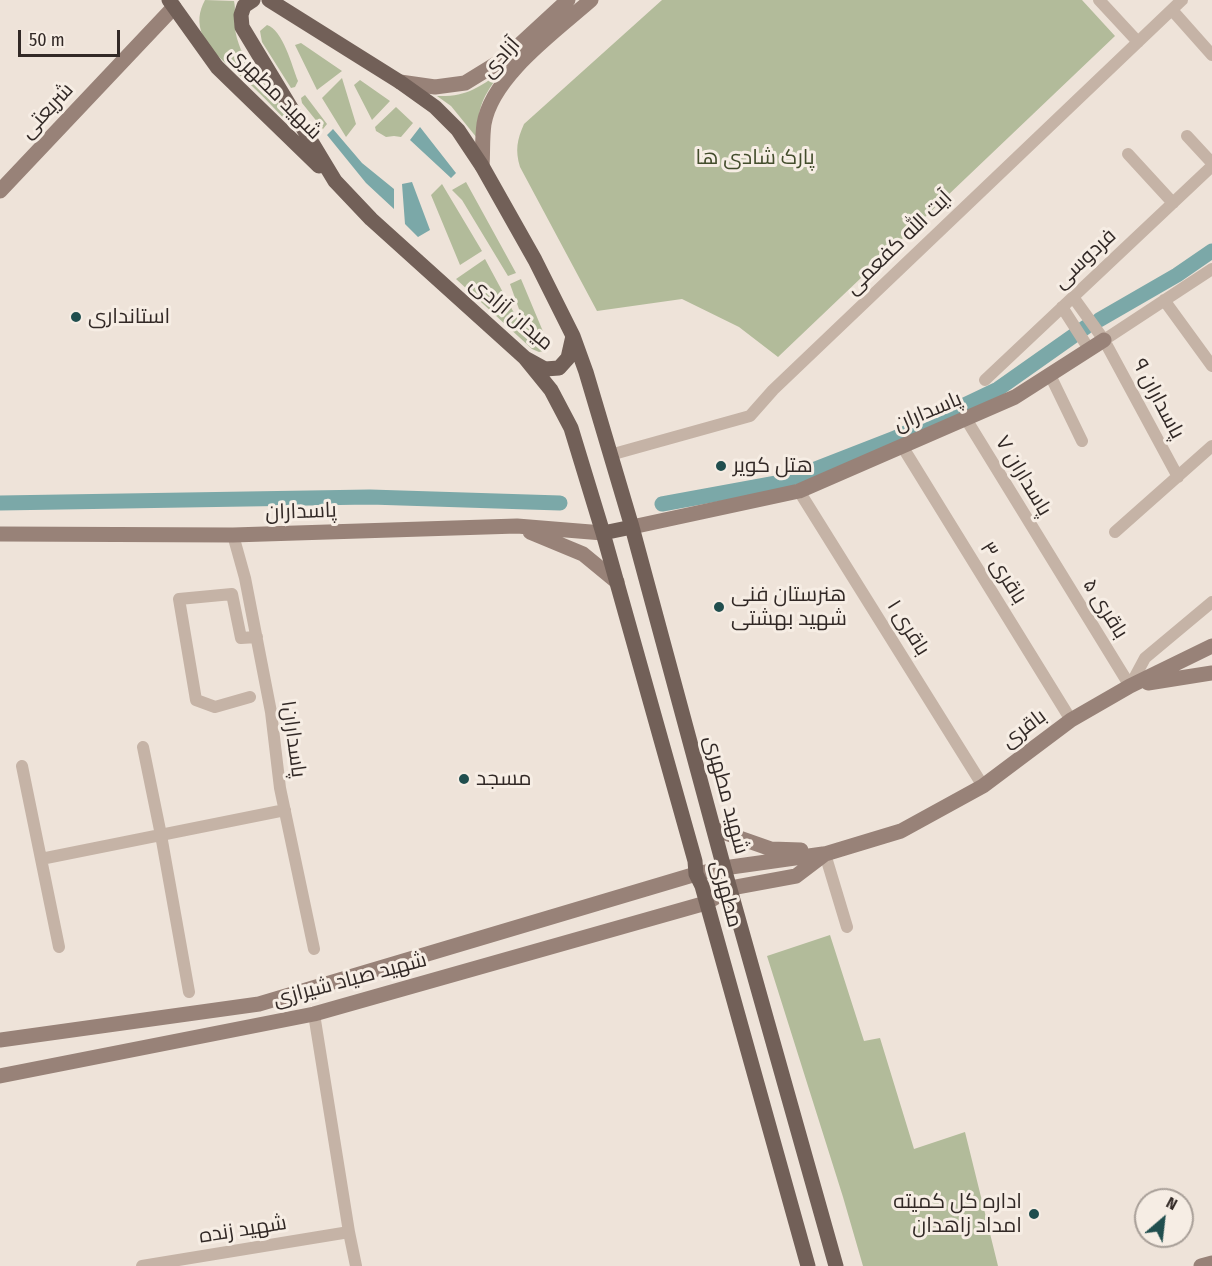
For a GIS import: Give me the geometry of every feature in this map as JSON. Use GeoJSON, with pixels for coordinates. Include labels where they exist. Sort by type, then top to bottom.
{"type":"FeatureCollection","features":[{"type":"Feature","properties":{"kind":"main road","name":"میدان آزادی"},"geometry":{"type":"LineString","coordinates":[[253,0],[244,6],[241,15],[242,27],[336,181],[370,219],[525,358],[545,369],[559,368],[568,358],[573,336],[536,260],[482,166],[458,130],[435,107],[400,82],[269,0]]}},
{"type":"Feature","properties":{"kind":"main road","name":"شهید مطهری"},"geometry":{"type":"LineString","coordinates":[[175,2],[217,67],[336,181]]}},
{"type":"Feature","properties":{"kind":"main road","name":"شهید مطهری"},"geometry":{"type":"LineString","coordinates":[[573,336],[632,527],[724,868],[836,1266]]}},
{"type":"Feature","properties":{"kind":"main road"},"geometry":{"type":"LineString","coordinates":[[525,358],[551,390],[571,428],[603,533],[632,527]]}},
{"type":"Feature","properties":{"kind":"main road","name":"مطهری"},"geometry":{"type":"LineString","coordinates":[[603,533],[695,861],[696,874],[702,886],[808,1266]]}},
{"type":"Feature","properties":{"kind":"street","name":"آزادی"},"geometry":{"type":"LineString","coordinates":[[400,82],[435,87],[465,83],[504,59],[568,0]]}},
{"type":"Feature","properties":{"kind":"street","name":"آزادی"},"geometry":{"type":"LineString","coordinates":[[482,166],[484,123],[495,95],[513,70],[591,0]]}},
{"type":"Feature","properties":{"kind":"street"},"geometry":{"type":"LineString","coordinates":[[1099,0],[1138,42]]}},
{"type":"Feature","properties":{"kind":"street","name":"آیت الله کفعمی"},"geometry":{"type":"LineString","coordinates":[[610,455],[750,416],[773,390],[1182,0]]}},
{"type":"Feature","properties":{"kind":"street","name":"شریعتی"},"geometry":{"type":"LineString","coordinates":[[0,191],[175,2]]}},
{"type":"Feature","properties":{"kind":"street"},"geometry":{"type":"LineString","coordinates":[[1172,9],[1212,55]]}},
{"type":"Feature","properties":{"kind":"street"},"geometry":{"type":"LineString","coordinates":[[1187,136],[1212,165]]}},
{"type":"Feature","properties":{"kind":"street"},"geometry":{"type":"LineString","coordinates":[[1128,154],[1173,203]]}},
{"type":"Feature","properties":{"kind":"street","name":"فردوسی"},"geometry":{"type":"LineString","coordinates":[[985,380],[1212,165]]}},
{"type":"Feature","properties":{"kind":"street","name":"پاسداران"},"geometry":{"type":"LineString","coordinates":[[632,527],[799,491],[966,419],[1015,397],[1212,269]]}},
{"type":"Feature","properties":{"kind":"street","name":"پاسداران ۹"},"geometry":{"type":"LineString","coordinates":[[1073,297],[1104,340],[1178,477]]}},
{"type":"Feature","properties":{"kind":"street"},"geometry":{"type":"LineString","coordinates":[[1164,300],[1212,366]]}},
{"type":"Feature","properties":{"kind":"street"},"geometry":{"type":"LineString","coordinates":[[1062,307],[1089,349]]}},
{"type":"Feature","properties":{"kind":"street"},"geometry":{"type":"LineString","coordinates":[[1050,375],[1082,441]]}},
{"type":"Feature","properties":{"kind":"street","name":"پاسداران ۷"},"geometry":{"type":"LineString","coordinates":[[966,419],[1047,554]]}},
{"type":"Feature","properties":{"kind":"street","name":"باقری ۳"},"geometry":{"type":"LineString","coordinates":[[902,446],[1071,720]]}},
{"type":"Feature","properties":{"kind":"street"},"geometry":{"type":"LineString","coordinates":[[1115,532],[1212,446]]}},
{"type":"Feature","properties":{"kind":"street","name":"باقری ۱"},"geometry":{"type":"LineString","coordinates":[[799,491],[983,786]]}},
{"type":"Feature","properties":{"kind":"street"},"geometry":{"type":"LineString","coordinates":[[517,526],[583,554],[617,582]]}},
{"type":"Feature","properties":{"kind":"street","name":"پاسداران"},"geometry":{"type":"LineString","coordinates":[[0,534],[233,535],[517,526],[603,533]]}},
{"type":"Feature","properties":{"kind":"street","name":"پاسداران۱"},"geometry":{"type":"LineString","coordinates":[[233,535],[242,564],[271,712],[280,788],[314,949]]}},
{"type":"Feature","properties":{"kind":"street","name":"باقری ۵"},"geometry":{"type":"LineString","coordinates":[[1047,554],[1130,686]]}},
{"type":"Feature","properties":{"kind":"street"},"geometry":{"type":"LineString","coordinates":[[250,697],[215,707],[196,700],[179,599],[232,594],[242,638],[256,637]]}},
{"type":"Feature","properties":{"kind":"street"},"geometry":{"type":"LineString","coordinates":[[1130,686],[1145,658],[1212,602]]}},
{"type":"Feature","properties":{"kind":"street","name":"باقری"},"geometry":{"type":"LineString","coordinates":[[724,868],[830,852],[901,831],[983,786],[1071,720],[1130,686],[1212,646]]}},
{"type":"Feature","properties":{"kind":"street"},"geometry":{"type":"LineString","coordinates":[[1130,686],[1212,673]]}},
{"type":"Feature","properties":{"kind":"street"},"geometry":{"type":"LineString","coordinates":[[143,747],[189,992]]}},
{"type":"Feature","properties":{"kind":"street"},"geometry":{"type":"LineString","coordinates":[[22,766],[59,947]]}},
{"type":"Feature","properties":{"kind":"street"},"geometry":{"type":"LineString","coordinates":[[41,859],[285,810]]}},
{"type":"Feature","properties":{"kind":"street"},"geometry":{"type":"LineString","coordinates":[[714,829],[771,849],[830,852]]}},
{"type":"Feature","properties":{"kind":"street"},"geometry":{"type":"LineString","coordinates":[[731,888],[796,876],[830,852]]}},
{"type":"Feature","properties":{"kind":"street"},"geometry":{"type":"LineString","coordinates":[[830,852],[847,927]]}},
{"type":"Feature","properties":{"kind":"street","name":"شهید صیاد شیرازی"},"geometry":{"type":"LineString","coordinates":[[0,1040],[259,1004],[696,874],[724,868]]}},
{"type":"Feature","properties":{"kind":"street","name":"شهید صیاد شیرازی"},"geometry":{"type":"LineString","coordinates":[[0,1076],[314,1014],[706,903],[731,888]]}},
{"type":"Feature","properties":{"kind":"street"},"geometry":{"type":"LineString","coordinates":[[314,1014],[356,1266]]}},
{"type":"Feature","properties":{"kind":"street","name":"شهید زنده"},"geometry":{"type":"LineString","coordinates":[[142,1266],[349,1232]]}},
{"type":"Feature","properties":{"kind":"street"},"geometry":{"type":"LineString","coordinates":[[1201,1266],[1212,1263]]}},
{"type":"Feature","properties":{"kind":"green space"},"geometry":{"type":"Polygon","coordinates":[[[205,0],[234,1],[236,32],[241,50],[302,137],[207,43],[199,22],[205,0]]]}},
{"type":"Feature","properties":{"kind":"green space","name":"پارک شادی ها"},"geometry":{"type":"Polygon","coordinates":[[[662,0],[1082,0],[1115,36],[778,357],[739,327],[682,299],[597,311],[520,167],[518,145],[524,124],[662,0]]]}},
{"type":"Feature","properties":{"kind":"green space"},"geometry":{"type":"Polygon","coordinates":[[[267,25],[278,34],[286,49],[298,81],[295,87],[291,88],[262,42],[260,31],[267,25]]]}},
{"type":"Feature","properties":{"kind":"green space"},"geometry":{"type":"Polygon","coordinates":[[[301,43],[342,71],[317,90],[295,45],[301,43]]]}},
{"type":"Feature","properties":{"kind":"green space"},"geometry":{"type":"Polygon","coordinates":[[[501,72],[482,103],[478,118],[477,138],[451,106],[437,96],[464,93],[501,72]]]}},
{"type":"Feature","properties":{"kind":"green space"},"geometry":{"type":"Polygon","coordinates":[[[342,78],[356,124],[346,137],[322,98],[342,78]]]}},
{"type":"Feature","properties":{"kind":"green space"},"geometry":{"type":"Polygon","coordinates":[[[360,80],[390,101],[372,120],[354,85],[360,80]]]}},
{"type":"Feature","properties":{"kind":"green space"},"geometry":{"type":"Polygon","coordinates":[[[305,95],[327,124],[323,129],[302,103],[301,98],[305,95]]]}},
{"type":"Feature","properties":{"kind":"green space"},"geometry":{"type":"Polygon","coordinates":[[[396,107],[413,123],[401,137],[386,137],[376,131],[375,127],[396,107]]]}},
{"type":"Feature","properties":{"kind":"green space"},"geometry":{"type":"Polygon","coordinates":[[[466,182],[516,273],[508,276],[462,200],[452,190],[466,182]]]}},
{"type":"Feature","properties":{"kind":"green space"},"geometry":{"type":"Polygon","coordinates":[[[442,184],[482,251],[460,265],[431,195],[442,184]]]}},
{"type":"Feature","properties":{"kind":"green space"},"geometry":{"type":"Polygon","coordinates":[[[485,259],[520,324],[524,323],[510,284],[521,279],[547,341],[544,351],[539,352],[532,349],[456,279],[485,259]]]}},
{"type":"Feature","properties":{"kind":"green space"},"geometry":{"type":"Polygon","coordinates":[[[830,935],[864,1041],[880,1038],[914,1149],[965,1132],[998,1266],[863,1266],[767,956],[830,935]]]}},
{"type":"Feature","properties":{"kind":"water"},"geometry":{"type":"Polygon","coordinates":[[[420,127],[456,173],[451,178],[410,140],[420,127]]]}},
{"type":"Feature","properties":{"kind":"water"},"geometry":{"type":"Polygon","coordinates":[[[333,129],[362,163],[394,189],[394,209],[366,183],[327,135],[333,129]]]}},
{"type":"Feature","properties":{"kind":"water"},"geometry":{"type":"Polygon","coordinates":[[[412,182],[430,230],[418,237],[405,224],[402,184],[412,182]]]}},
{"type":"Feature","properties":{"kind":"waterway"},"geometry":{"type":"LineString","coordinates":[[1099,320],[1177,275],[1212,251]]}},
{"type":"Feature","properties":{"kind":"waterway"},"geometry":{"type":"LineString","coordinates":[[662,504],[782,482],[895,438],[998,389],[1086,327]]}},
{"type":"Feature","properties":{"kind":"waterway"},"geometry":{"type":"LineString","coordinates":[[0,503],[370,497],[560,503]]}},
{"type":"Feature","properties":{"kind":"place","name":"استانداری"},"geometry":{"type":"Point","coordinates":[76,317]}},
{"type":"Feature","properties":{"kind":"place","name":"هتل کویر"},"geometry":{"type":"Point","coordinates":[721,466]}},
{"type":"Feature","properties":{"kind":"place","name":"هنرستان فنی شهید بهشتی"},"geometry":{"type":"Point","coordinates":[719,607]}},
{"type":"Feature","properties":{"kind":"place","name":"مسجد"},"geometry":{"type":"Point","coordinates":[464,779]}},
{"type":"Feature","properties":{"kind":"place","name":"اداره کل کمیته امداد زاهدان"},"geometry":{"type":"Point","coordinates":[1034,1214]}}]}
